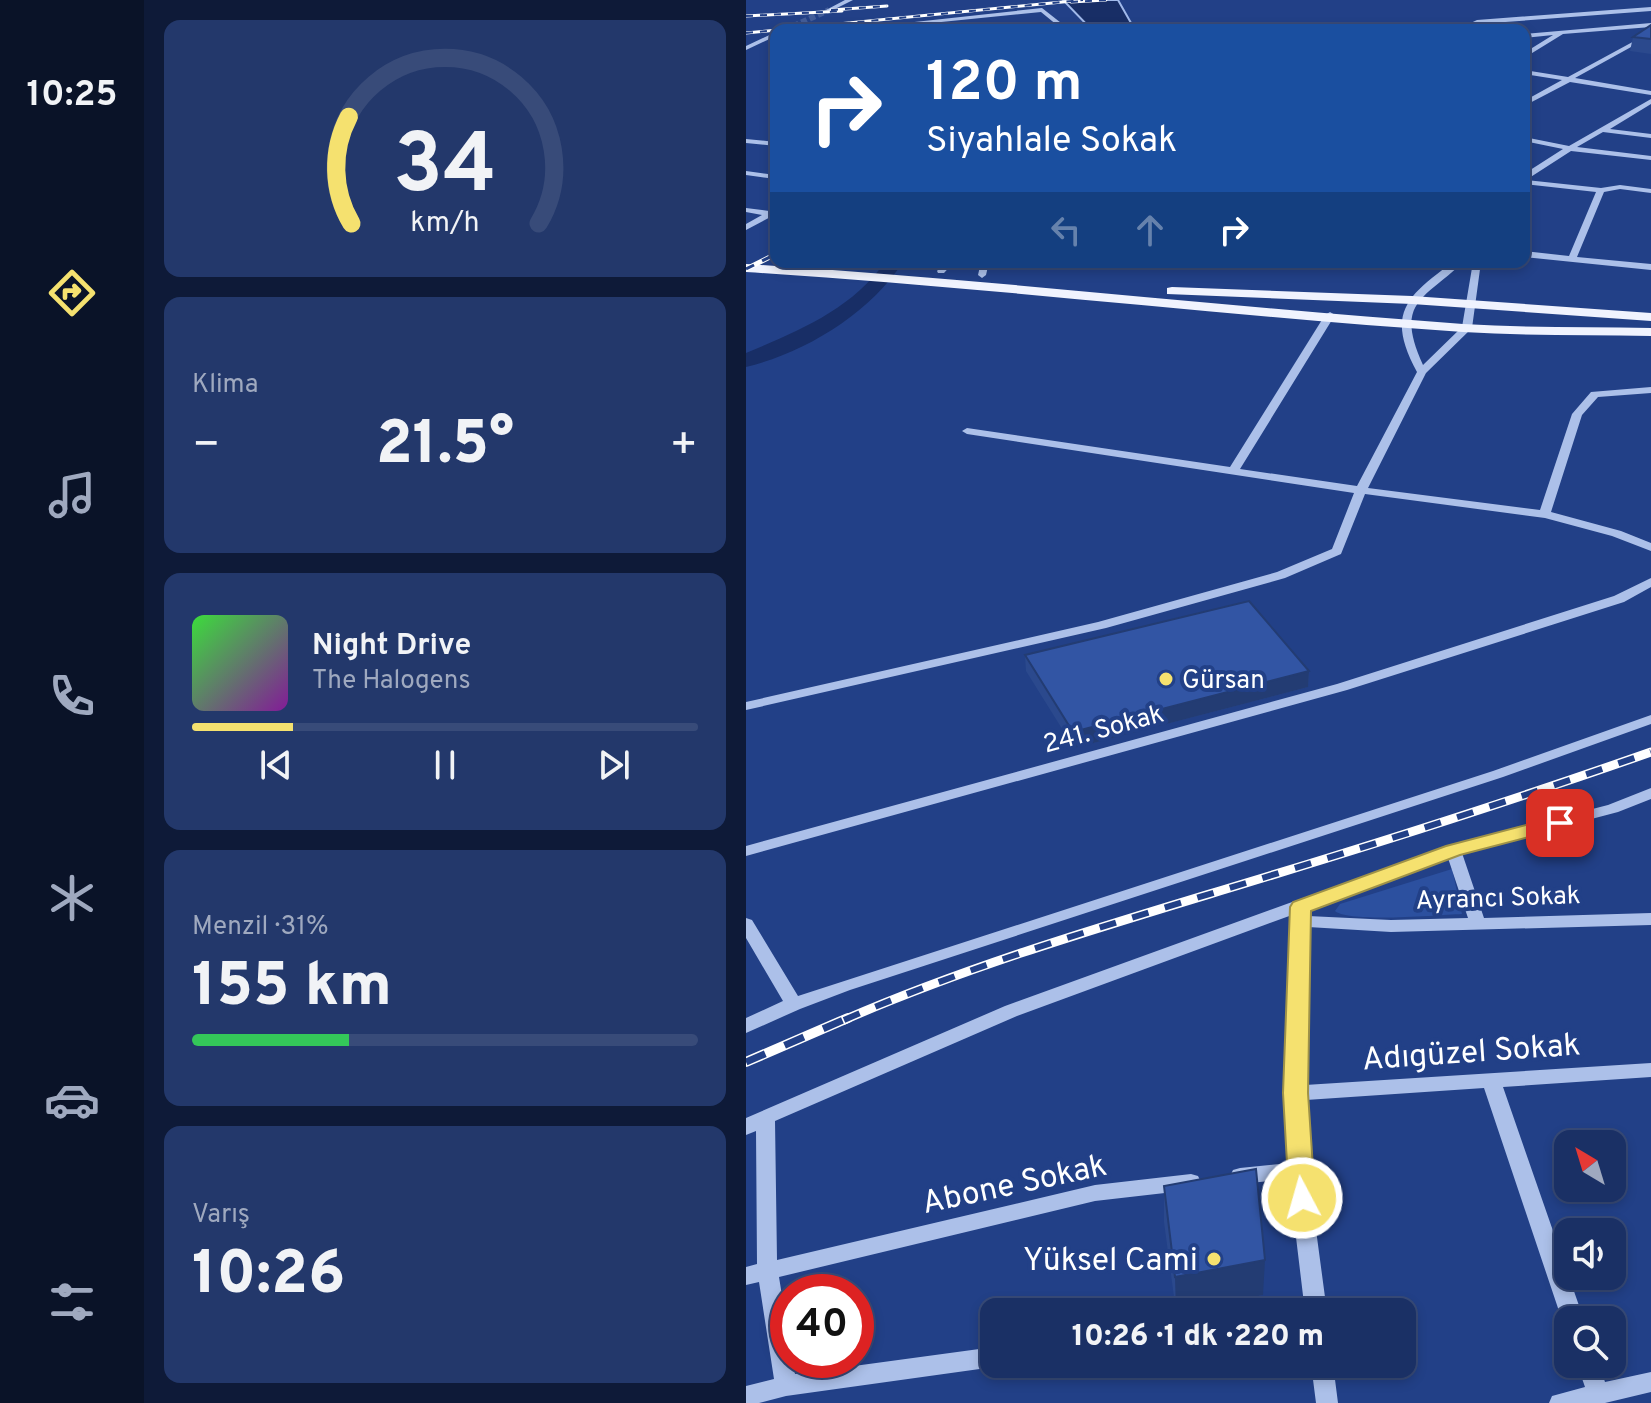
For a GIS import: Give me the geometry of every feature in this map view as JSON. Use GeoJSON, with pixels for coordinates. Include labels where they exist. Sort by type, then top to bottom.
{"type":"FeatureCollection","features":[{"type":"Feature","properties":{"kind":"main road"},"geometry":{"type":"LineString","coordinates":[[746,258],[770,260]]}},
{"type":"Feature","properties":{"kind":"main road"},"geometry":{"type":"LineString","coordinates":[[746,268],[924,274],[1116,300],[1330,315],[1406,324],[1651,332]]}},
{"type":"Feature","properties":{"kind":"main road"},"geometry":{"type":"LineString","coordinates":[[844,268],[857,270]]}},
{"type":"Feature","properties":{"kind":"main road"},"geometry":{"type":"LineString","coordinates":[[924,274],[940,268]]}},
{"type":"Feature","properties":{"kind":"main road"},"geometry":{"type":"LineString","coordinates":[[984,268],[1112,289],[1412,300],[1651,317]]}},
{"type":"Feature","properties":{"kind":"street"},"geometry":{"type":"LineString","coordinates":[[829,10],[850,0]]}},
{"type":"Feature","properties":{"kind":"street"},"geometry":{"type":"LineString","coordinates":[[1472,24],[1651,9]]}},
{"type":"Feature","properties":{"kind":"street"},"geometry":{"type":"LineString","coordinates":[[903,24],[1042,10],[1062,24]]}},
{"type":"Feature","properties":{"kind":"street"},"geometry":{"type":"LineString","coordinates":[[1561,16],[1651,33]]}},
{"type":"Feature","properties":{"kind":"street"},"geometry":{"type":"LineString","coordinates":[[1530,36],[1651,25]]}},
{"type":"Feature","properties":{"kind":"street"},"geometry":{"type":"LineString","coordinates":[[1530,52],[1561,33]]}},
{"type":"Feature","properties":{"kind":"street"},"geometry":{"type":"LineString","coordinates":[[1530,101],[1651,33]]}},
{"type":"Feature","properties":{"kind":"street"},"geometry":{"type":"LineString","coordinates":[[746,48],[770,38]]}},
{"type":"Feature","properties":{"kind":"street"},"geometry":{"type":"LineString","coordinates":[[1530,73],[1651,93]]}},
{"type":"Feature","properties":{"kind":"street"},"geometry":{"type":"LineString","coordinates":[[1530,175],[1545,162],[1573,149],[1651,101]]}},
{"type":"Feature","properties":{"kind":"street"},"geometry":{"type":"LineString","coordinates":[[1639,109],[1651,110]]}},
{"type":"Feature","properties":{"kind":"street"},"geometry":{"type":"LineString","coordinates":[[1603,130],[1651,136]]}},
{"type":"Feature","properties":{"kind":"street"},"geometry":{"type":"LineString","coordinates":[[1530,140],[1573,149],[1651,158]]}},
{"type":"Feature","properties":{"kind":"street"},"geometry":{"type":"LineString","coordinates":[[746,141],[770,143]]}},
{"type":"Feature","properties":{"kind":"street"},"geometry":{"type":"LineString","coordinates":[[746,173],[770,176]]}},
{"type":"Feature","properties":{"kind":"street"},"geometry":{"type":"LineString","coordinates":[[1530,181],[1601,190],[1620,187],[1651,191]]}},
{"type":"Feature","properties":{"kind":"street"},"geometry":{"type":"LineString","coordinates":[[1572,259],[1601,190]]}},
{"type":"Feature","properties":{"kind":"street"},"geometry":{"type":"LineString","coordinates":[[746,210],[770,213]]}},
{"type":"Feature","properties":{"kind":"street"},"geometry":{"type":"LineString","coordinates":[[746,227],[770,215]]}},
{"type":"Feature","properties":{"kind":"street"},"geometry":{"type":"LineString","coordinates":[[1530,255],[1651,267]]}},
{"type":"Feature","properties":{"kind":"street"},"geometry":{"type":"LineString","coordinates":[[1422,372],[1416,362],[1406,324],[1412,300],[1452,268]]}},
{"type":"Feature","properties":{"kind":"street"},"geometry":{"type":"LineString","coordinates":[[746,706],[1101,625],[1281,575],[1337,551],[1361,490],[1422,372],[1467,328],[1476,268]]}},
{"type":"Feature","properties":{"kind":"street"},"geometry":{"type":"LineString","coordinates":[[1233,471],[1330,315]]}},
{"type":"Feature","properties":{"kind":"street"},"geometry":{"type":"LineString","coordinates":[[1544,514],[1577,414],[1595,394],[1651,390]]}},
{"type":"Feature","properties":{"kind":"street"},"geometry":{"type":"LineString","coordinates":[[967,431],[1544,514],[1595,524],[1651,547]]}},
{"type":"Feature","properties":{"kind":"street","name":"241. Sokak"},"geometry":{"type":"LineString","coordinates":[[746,851],[1342,687],[1619,599],[1651,582]]}},
{"type":"Feature","properties":{"kind":"street"},"geometry":{"type":"LineString","coordinates":[[746,1026],[794,1004],[1498,774],[1651,719]]}},
{"type":"Feature","properties":{"kind":"street"},"geometry":{"type":"LineString","coordinates":[[746,1127],[1011,1011],[1300,914],[1453,850],[1613,809],[1651,793]]}},
{"type":"Feature","properties":{"kind":"street"},"geometry":{"type":"LineString","coordinates":[[1453,850],[1478,924]]}},
{"type":"Feature","properties":{"kind":"street"},"geometry":{"type":"LineString","coordinates":[[1300,914],[1296,1093],[1298,1170],[1314,1298]]}},
{"type":"Feature","properties":{"kind":"street","name":"Ayrancı Sokak"},"geometry":{"type":"LineString","coordinates":[[1300,914],[1391,926],[1651,919]]}},
{"type":"Feature","properties":{"kind":"street"},"geometry":{"type":"LineString","coordinates":[[746,924],[794,1004]]}},
{"type":"Feature","properties":{"kind":"street","name":"Adıgüzel Sokak"},"geometry":{"type":"LineString","coordinates":[[1296,1093],[1651,1070]]}},
{"type":"Feature","properties":{"kind":"street"},"geometry":{"type":"LineString","coordinates":[[1491,1080],[1568,1306]]}},
{"type":"Feature","properties":{"kind":"street"},"geometry":{"type":"LineString","coordinates":[[765,1117],[767,1270],[786,1386]]}},
{"type":"Feature","properties":{"kind":"street","name":"Abone Sokak"},"geometry":{"type":"LineString","coordinates":[[746,1276],[1095,1193],[1298,1170]]}},
{"type":"Feature","properties":{"kind":"street"},"geometry":{"type":"LineString","coordinates":[[746,1396],[786,1386],[980,1359]]}},
{"type":"Feature","properties":{"kind":"street"},"geometry":{"type":"LineString","coordinates":[[1324,1378],[1327,1403]]}},
{"type":"Feature","properties":{"kind":"street"},"geometry":{"type":"LineString","coordinates":[[1593,1378],[1598,1394]]}},
{"type":"Feature","properties":{"kind":"street"},"geometry":{"type":"LineString","coordinates":[[1560,1403],[1651,1382]]}},
{"type":"Feature","properties":{"kind":"shaded area"},"geometry":{"type":"Polygon","coordinates":[[[1063,0],[1118,0],[1132,24],[1086,24],[1063,0]]]}},
{"type":"Feature","properties":{"kind":"shaded area"},"geometry":{"type":"Polygon","coordinates":[[[1452,869],[1462,914],[1358,917],[1335,911],[1340,904],[1452,869]]]}},
{"type":"Feature","properties":{"kind":"building"},"geometry":{"type":"Polygon","coordinates":[[[1651,25],[1651,39],[1633,37],[1651,25]]]}},
{"type":"Feature","properties":{"kind":"building","name":"Gürsan"},"geometry":{"type":"Polygon","coordinates":[[[1249,601],[1309,671],[1073,732],[1025,655],[1249,601]]]}},
{"type":"Feature","properties":{"kind":"building"},"geometry":{"type":"Polygon","coordinates":[[[1256,1169],[1265,1260],[1175,1277],[1164,1186],[1256,1169]]]}},
{"type":"Feature","properties":{"kind":"waterway"},"geometry":{"type":"LineString","coordinates":[[746,361],[808,334],[848,311],[866,297],[890,268]]}},
{"type":"Feature","properties":{"kind":"tunnel"},"geometry":{"type":"LineString","coordinates":[[798,24],[829,10]]}},
{"type":"Feature","properties":{"kind":"railway"},"geometry":{"type":"LineString","coordinates":[[838,24],[1083,0]]}},
{"type":"Feature","properties":{"kind":"railway"},"geometry":{"type":"LineString","coordinates":[[1071,2],[1106,0]]}},
{"type":"Feature","properties":{"kind":"railway"},"geometry":{"type":"LineString","coordinates":[[831,10],[887,6]]}},
{"type":"Feature","properties":{"kind":"railway"},"geometry":{"type":"LineString","coordinates":[[746,16],[842,11]]}},
{"type":"Feature","properties":{"kind":"railway"},"geometry":{"type":"LineString","coordinates":[[746,33],[770,31]]}},
{"type":"Feature","properties":{"kind":"railway"},"geometry":{"type":"LineString","coordinates":[[746,269],[770,257]]}},
{"type":"Feature","properties":{"kind":"railway"},"geometry":{"type":"LineString","coordinates":[[844,1020],[1043,946],[1399,836],[1651,752]]}},
{"type":"Feature","properties":{"kind":"railway"},"geometry":{"type":"LineString","coordinates":[[746,1062],[848,1018]]}},
{"type":"Feature","properties":{"kind":"place","name":"Gürsan"},"geometry":{"type":"Point","coordinates":[1166,679]}},
{"type":"Feature","properties":{"kind":"place","name":"Yüksel Cami"},"geometry":{"type":"Point","coordinates":[1214,1259]}},
{"type":"Feature","properties":{"kind":"route"},"geometry":{"type":"LineString","coordinates":[[1302,1198],[1296,1093],[1300,907],[1453,850],[1560,823]]}}]}
